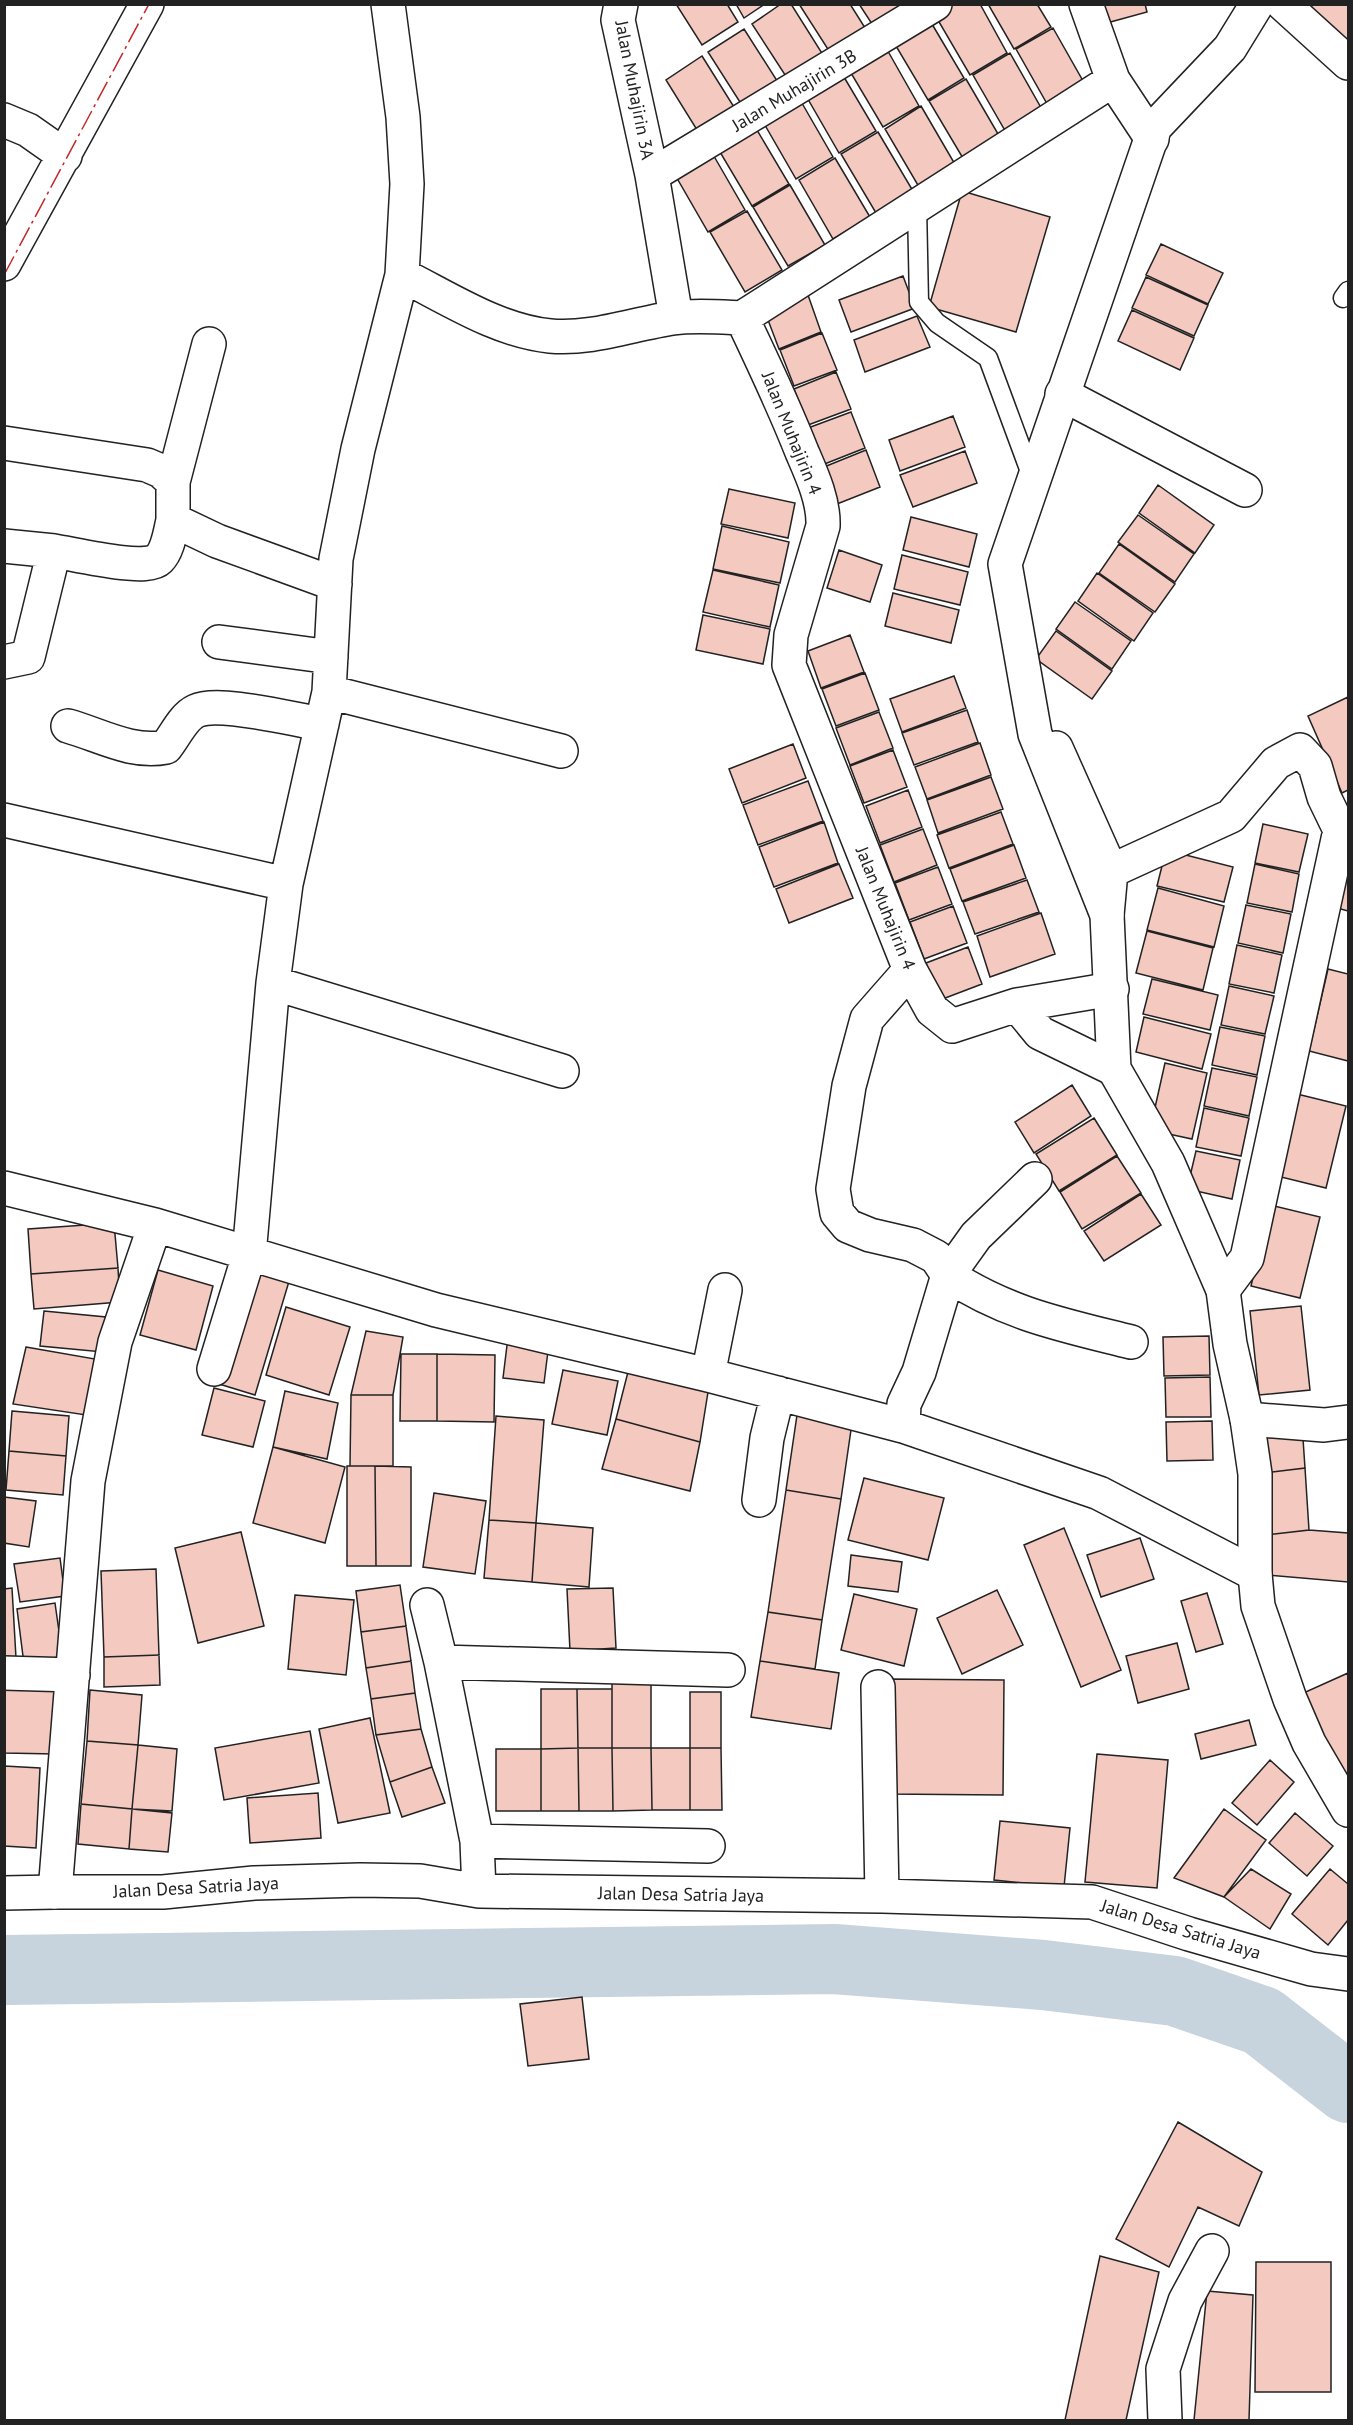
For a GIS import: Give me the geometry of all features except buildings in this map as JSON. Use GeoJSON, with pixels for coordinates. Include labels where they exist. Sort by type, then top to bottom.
{"type":"FeatureCollection","features":[{"type":"Feature","properties":{"kind":"street"},"geometry":{"type":"LineString","coordinates":[[4,264],[147,4]]}},
{"type":"Feature","properties":{"kind":"street"},"geometry":{"type":"LineString","coordinates":[[214,1369],[249,1255],[273,983],[286,884],[328,692],[336,559],[358,449],[402,275],[407,184],[403,117],[387,4]]}},
{"type":"Feature","properties":{"kind":"street","name":"Jalan Muhajirin 3A"},"geometry":{"type":"LineString","coordinates":[[621,4],[618,20],[652,175],[676,317]]}},
{"type":"Feature","properties":{"kind":"street","name":"Jalan Muhajirin 3B"},"geometry":{"type":"LineString","coordinates":[[652,175],[935,4]]}},
{"type":"Feature","properties":{"kind":"street"},"geometry":{"type":"LineString","coordinates":[[1086,4],[1113,81],[1152,139]]}},
{"type":"Feature","properties":{"kind":"street"},"geometry":{"type":"LineString","coordinates":[[1107,915],[1035,734],[1005,564],[1032,477],[1155,127],[1230,48],[1257,4]]}},
{"type":"Feature","properties":{"kind":"street"},"geometry":{"type":"LineString","coordinates":[[1283,4],[1348,63]]}},
{"type":"Feature","properties":{"kind":"street"},"geometry":{"type":"LineString","coordinates":[[402,275],[485,317],[530,333],[551,337],[580,335],[676,317],[742,318],[1113,81]]}},
{"type":"Feature","properties":{"kind":"street"},"geometry":{"type":"LineString","coordinates":[[4,120],[28,130],[65,156]]}},
{"type":"Feature","properties":{"kind":"street","name":"Jalan Muhajirin 4"},"geometry":{"type":"LineString","coordinates":[[742,318],[782,400],[813,477],[823,516],[823,526],[791,635],[789,665],[910,970],[932,1010],[952,1026],[1017,1005]]}},
{"type":"Feature","properties":{"kind":"street"},"geometry":{"type":"LineString","coordinates":[[4,546],[54,551],[135,564],[151,564],[160,559],[166,547],[173,520],[173,482],[209,344]]}},
{"type":"Feature","properties":{"kind":"street"},"geometry":{"type":"LineString","coordinates":[[1062,394],[1245,490]]}},
{"type":"Feature","properties":{"kind":"street"},"geometry":{"type":"LineString","coordinates":[[4,443],[147,465],[161,471],[173,482]]}},
{"type":"Feature","properties":{"kind":"street"},"geometry":{"type":"LineString","coordinates":[[173,520],[217,541],[335,584]]}},
{"type":"Feature","properties":{"kind":"street"},"geometry":{"type":"LineString","coordinates":[[4,662],[28,657],[54,551]]}},
{"type":"Feature","properties":{"kind":"street"},"geometry":{"type":"LineString","coordinates":[[219,642],[331,657]]}},
{"type":"Feature","properties":{"kind":"street"},"geometry":{"type":"LineString","coordinates":[[1023,675],[1112,871],[1107,915],[1114,1069],[1168,1163],[1223,1290],[1230,1344],[1247,1419],[1255,1474],[1255,1574],[1258,1606],[1290,1699],[1309,1743],[1348,1810]]}},
{"type":"Feature","properties":{"kind":"street"},"geometry":{"type":"LineString","coordinates":[[328,692],[561,751]]}},
{"type":"Feature","properties":{"kind":"street"},"geometry":{"type":"LineString","coordinates":[[68,726],[129,747],[152,750],[166,747],[185,721],[196,711],[214,707],[322,724]]}},
{"type":"Feature","properties":{"kind":"street"},"geometry":{"type":"LineString","coordinates":[[1112,871],[1231,816],[1276,763],[1300,750],[1315,766],[1324,797],[1340,830],[1247,1258],[1223,1290]]}},
{"type":"Feature","properties":{"kind":"street"},"geometry":{"type":"LineString","coordinates":[[4,820],[286,884]]}},
{"type":"Feature","properties":{"kind":"street"},"geometry":{"type":"LineString","coordinates":[[910,970],[867,1019],[849,1086],[833,1189],[837,1214],[848,1226],[870,1235],[913,1245],[936,1257],[948,1275],[976,1293],[1025,1315],[1131,1342]]}},
{"type":"Feature","properties":{"kind":"street"},"geometry":{"type":"LineString","coordinates":[[273,983],[562,1071]]}},
{"type":"Feature","properties":{"kind":"street"},"geometry":{"type":"LineString","coordinates":[[1112,989],[1017,1005],[1040,1033],[1114,1069]]}},
{"type":"Feature","properties":{"kind":"street"},"geometry":{"type":"LineString","coordinates":[[903,1426],[904,1404],[919,1372],[948,1275],[976,1236],[1035,1179]]}},
{"type":"Feature","properties":{"kind":"street"},"geometry":{"type":"LineString","coordinates":[[4,1188],[155,1225],[436,1310],[708,1375],[903,1426],[1099,1493],[1255,1574]]}},
{"type":"Feature","properties":{"kind":"street"},"geometry":{"type":"LineString","coordinates":[[55,1892],[73,1675],[77,1586],[88,1481],[116,1342],[155,1225]]}},
{"type":"Feature","properties":{"kind":"street"},"geometry":{"type":"LineString","coordinates":[[708,1375],[725,1290]]}},
{"type":"Feature","properties":{"kind":"street"},"geometry":{"type":"LineString","coordinates":[[759,1500],[767,1438],[778,1393]]}},
{"type":"Feature","properties":{"kind":"street"},"geometry":{"type":"LineString","coordinates":[[1247,1419],[1324,1425],[1348,1422]]}},
{"type":"Feature","properties":{"kind":"street"},"geometry":{"type":"LineString","coordinates":[[427,1605],[441,1662],[477,1841],[479,1891]]}},
{"type":"Feature","properties":{"kind":"street"},"geometry":{"type":"LineString","coordinates":[[441,1662],[728,1670]]}},
{"type":"Feature","properties":{"kind":"street"},"geometry":{"type":"LineString","coordinates":[[4,1673],[73,1675]]}},
{"type":"Feature","properties":{"kind":"street"},"geometry":{"type":"LineString","coordinates":[[878,1687],[882,1896]]}},
{"type":"Feature","properties":{"kind":"street"},"geometry":{"type":"LineString","coordinates":[[477,1841],[708,1846]]}},
{"type":"Feature","properties":{"kind":"street","name":"Jalan Desa Satria Jaya"},"geometry":{"type":"LineString","coordinates":[[4,1893],[163,1892],[254,1883],[360,1880],[420,1881],[479,1891],[882,1896],[1092,1902],[1189,1934],[1311,1969],[1348,1974]]}},
{"type":"Feature","properties":{"kind":"street"},"geometry":{"type":"LineString","coordinates":[[1165,2421],[1163,2369],[1185,2301],[1212,2251]]}},
{"type":"Feature","properties":{"kind":"lane"},"geometry":{"type":"LineString","coordinates":[[917,206],[919,302],[937,323],[988,358],[1032,477]]}},
{"type":"Feature","properties":{"kind":"waterway"},"geometry":{"type":"LineString","coordinates":[[4,1970],[834,1959],[1043,1975],[1175,1991],[1262,2021],[1348,2088]]}},
{"type":"Feature","properties":{"kind":"power"},"geometry":{"type":"LineString","coordinates":[[4,275],[149,4]]}}]}
